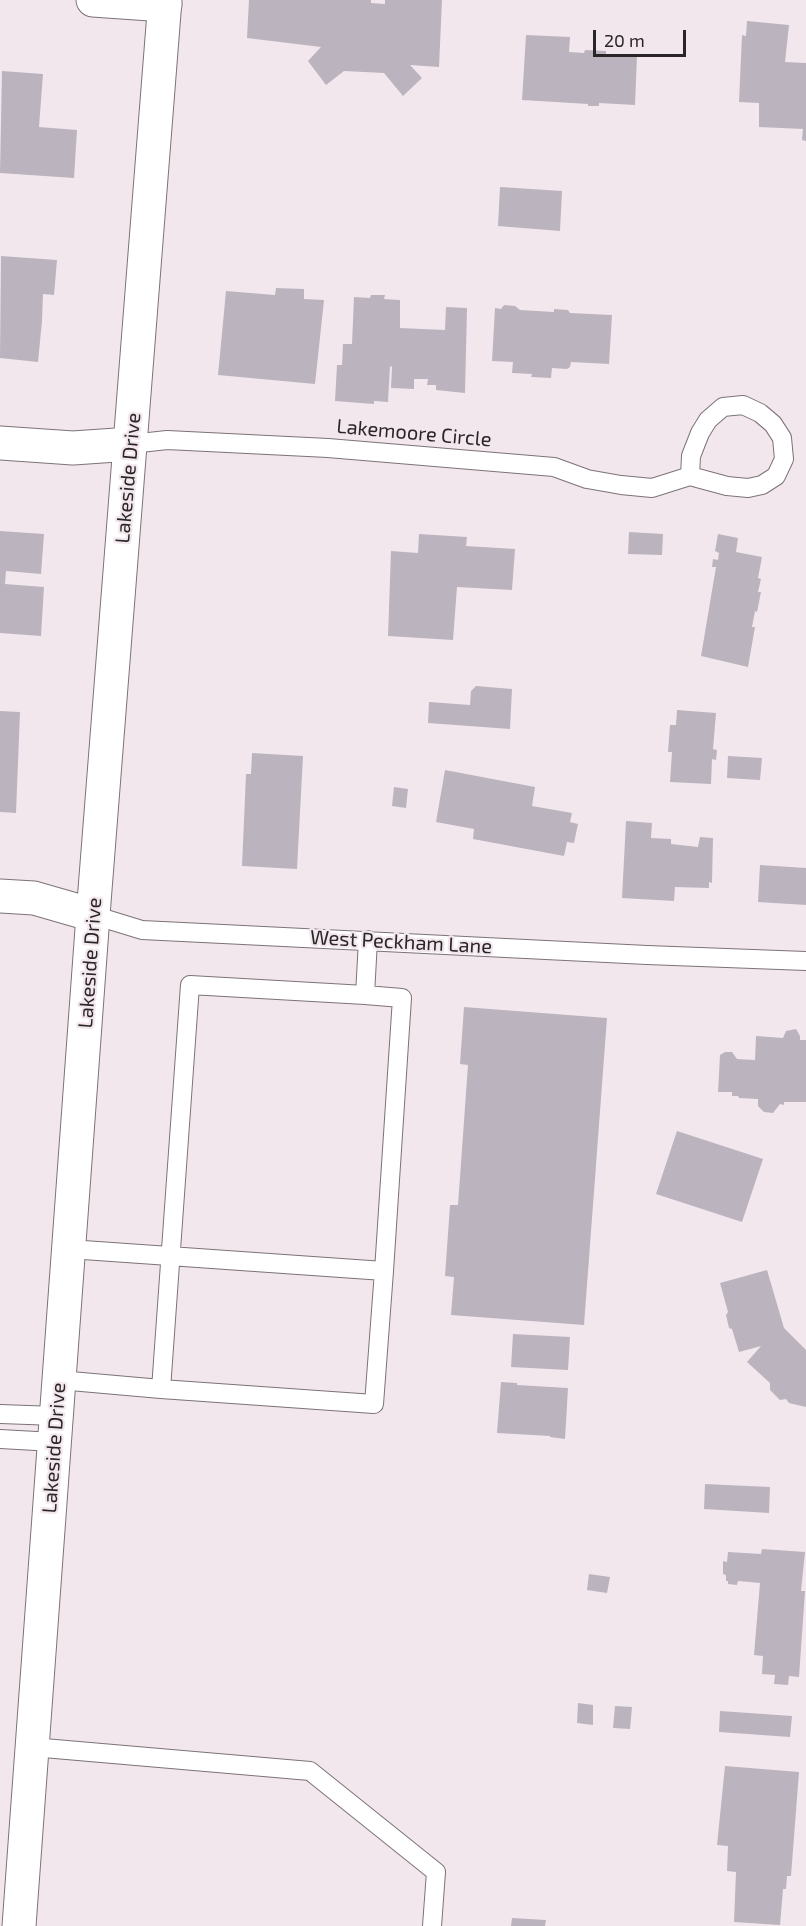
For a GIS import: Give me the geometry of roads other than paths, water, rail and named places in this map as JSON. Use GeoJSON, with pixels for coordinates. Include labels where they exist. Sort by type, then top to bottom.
{"type":"FeatureCollection","features":[{"type":"Feature","properties":{"kind":"main road"},"geometry":{"type":"LineString","coordinates":[[93,0],[165,2]]}},
{"type":"Feature","properties":{"kind":"main road","name":"Lakeside Drive"},"geometry":{"type":"LineString","coordinates":[[19,1926],[93,915],[165,2]]}},
{"type":"Feature","properties":{"kind":"main road"},"geometry":{"type":"LineString","coordinates":[[0,443],[73,448],[131,444]]}},
{"type":"Feature","properties":{"kind":"main road","name":"West Peckham Lane"},"geometry":{"type":"LineString","coordinates":[[0,896],[34,898],[93,915]]}},
{"type":"Feature","properties":{"kind":"lane"},"geometry":{"type":"LineString","coordinates":[[743,405],[760,413],[773,424],[782,438],[784,459],[776,476],[762,485],[748,488],[727,486],[690,476],[692,456],[700,433],[708,420],[723,407],[743,405]]}},
{"type":"Feature","properties":{"kind":"lane","name":"Lakemoore Circle"},"geometry":{"type":"LineString","coordinates":[[131,444],[167,440],[317,447],[554,467],[587,479],[652,488],[690,476]]}},
{"type":"Feature","properties":{"kind":"lane","name":"West Peckham Lane"},"geometry":{"type":"LineString","coordinates":[[93,915],[142,930],[646,956],[806,961]]}},
{"type":"Feature","properties":{"kind":"lane"},"geometry":{"type":"LineString","coordinates":[[365,995],[368,940]]}},
{"type":"Feature","properties":{"kind":"lane"},"geometry":{"type":"LineString","coordinates":[[59,1380],[161,1389],[374,1404],[402,998],[190,985],[161,1389]]}},
{"type":"Feature","properties":{"kind":"lane"},"geometry":{"type":"LineString","coordinates":[[69,1249],[384,1271]]}},
{"type":"Feature","properties":{"kind":"lane"},"geometry":{"type":"LineString","coordinates":[[0,1414],[55,1429]]}},
{"type":"Feature","properties":{"kind":"lane"},"geometry":{"type":"LineString","coordinates":[[0,1439],[55,1429]]}},
{"type":"Feature","properties":{"kind":"lane"},"geometry":{"type":"LineString","coordinates":[[32,1747],[310,1772],[436,1872],[432,1926]]}}]}
